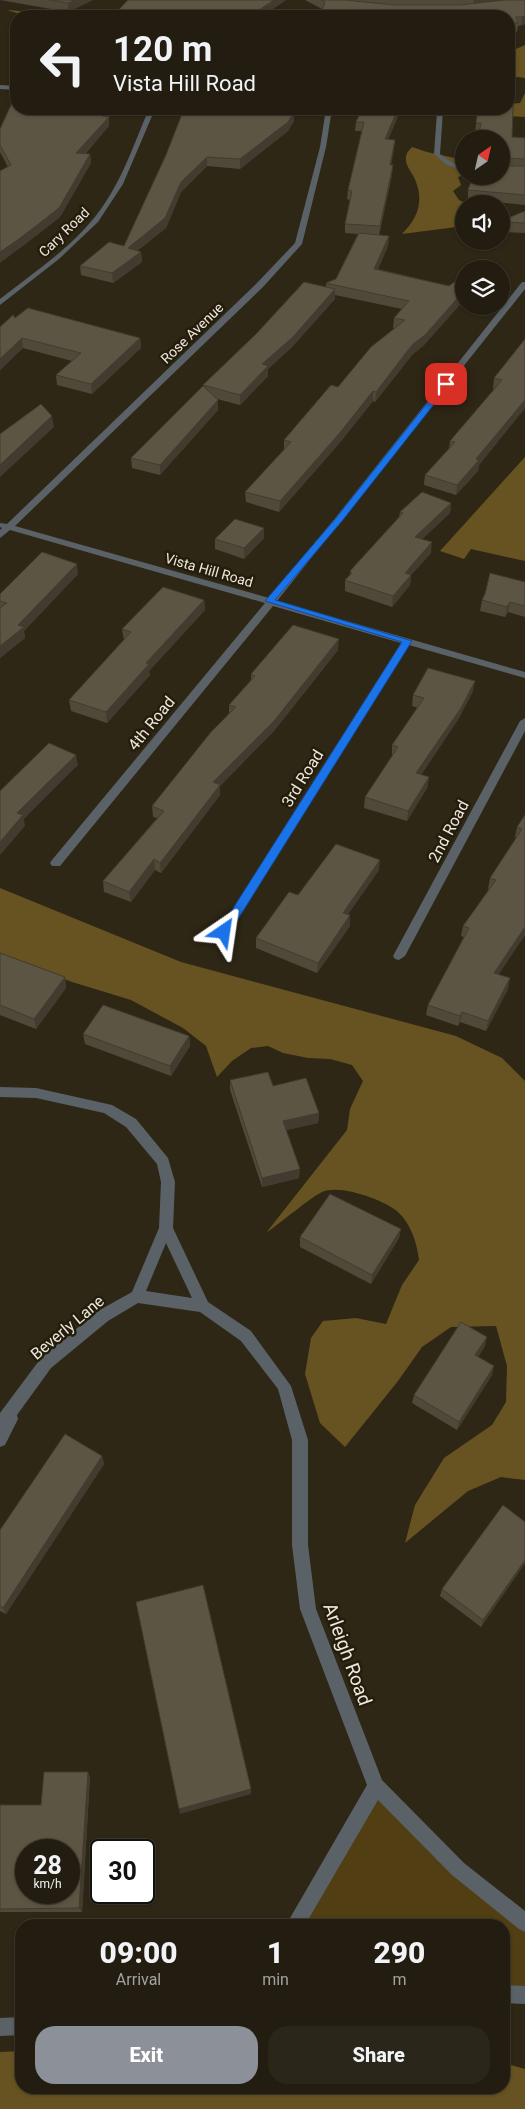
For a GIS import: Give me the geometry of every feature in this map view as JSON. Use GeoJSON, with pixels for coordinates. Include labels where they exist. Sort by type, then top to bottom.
{"type":"FeatureCollection","features":[{"type":"Feature","properties":{"kind":"street","name":"Cary Road"},"geometry":{"type":"LineString","coordinates":[[0,303],[63,253],[90,228],[116,191],[149,115]]}},
{"type":"Feature","properties":{"kind":"street","name":"Rose Avenue"},"geometry":{"type":"LineString","coordinates":[[0,535],[4,525],[260,285],[298,244],[323,147],[328,115]]}},
{"type":"Feature","properties":{"kind":"street"},"geometry":{"type":"LineString","coordinates":[[440,115],[437,154],[442,160],[455,166]]}},
{"type":"Feature","properties":{"kind":"street","name":"4th Road"},"geometry":{"type":"LineString","coordinates":[[56,863],[339,519],[525,284]]}},
{"type":"Feature","properties":{"kind":"street","name":"Vista Hill Road"},"geometry":{"type":"LineString","coordinates":[[4,525],[525,674]]}},
{"type":"Feature","properties":{"kind":"street","name":"3rd Road"},"geometry":{"type":"LineString","coordinates":[[224,932],[407,641]]}},
{"type":"Feature","properties":{"kind":"street","name":"2nd Road"},"geometry":{"type":"LineString","coordinates":[[399,956],[525,722]]}},
{"type":"Feature","properties":{"kind":"street","name":"Arleigh Road"},"geometry":{"type":"LineString","coordinates":[[0,1092],[36,1093],[107,1109],[131,1123],[163,1162],[168,1182],[166,1228],[137,1296],[203,1306],[246,1336],[284,1386],[300,1440],[300,1545],[308,1609],[376,1786],[458,1869],[525,1924]]}},
{"type":"Feature","properties":{"kind":"street","name":"Arleigh Road"},"geometry":{"type":"LineString","coordinates":[[166,1228],[203,1306]]}},
{"type":"Feature","properties":{"kind":"street","name":"Beverly Lane"},"geometry":{"type":"LineString","coordinates":[[0,1425],[46,1363],[103,1316],[137,1296]]}},
{"type":"Feature","properties":{"kind":"street","name":"Beverly Lane"},"geometry":{"type":"LineString","coordinates":[[0,1440],[30,1384]]}},
{"type":"Feature","properties":{"kind":"street"},"geometry":{"type":"LineString","coordinates":[[298,1919],[376,1786]]}},
{"type":"Feature","properties":{"kind":"street"},"geometry":{"type":"LineString","coordinates":[[510,1994],[525,1995]]}},
{"type":"Feature","properties":{"kind":"street"},"geometry":{"type":"LineString","coordinates":[[0,2027],[15,2026]]}},
{"type":"Feature","properties":{"kind":"shaded area"},"geometry":{"type":"Polygon","coordinates":[[[167,0],[178,10],[117,10],[167,0]]]}},
{"type":"Feature","properties":{"kind":"shaded area"},"geometry":{"type":"Polygon","coordinates":[[[525,45],[525,78],[515,77],[515,49],[525,45]]]}},
{"type":"Feature","properties":{"kind":"shaded area"},"geometry":{"type":"Polygon","coordinates":[[[525,93],[525,117],[490,115],[515,115],[515,103],[520,103],[525,93]]]}},
{"type":"Feature","properties":{"kind":"shaded area"},"geometry":{"type":"Polygon","coordinates":[[[412,147],[455,158],[455,185],[461,185],[453,191],[456,195],[455,227],[402,234],[412,222],[419,204],[416,182],[406,161],[407,153],[412,147]]]}},
{"type":"Feature","properties":{"kind":"shaded area"},"geometry":{"type":"Polygon","coordinates":[[[525,457],[525,561],[471,549],[464,559],[440,551],[525,457]]]}},
{"type":"Feature","properties":{"kind":"shaded area"},"geometry":{"type":"Polygon","coordinates":[[[0,888],[181,962],[456,1036],[502,1058],[525,1081],[525,1480],[501,1477],[468,1491],[405,1543],[415,1505],[444,1458],[492,1425],[506,1402],[507,1366],[496,1326],[451,1327],[422,1347],[398,1381],[345,1447],[320,1423],[305,1374],[311,1338],[323,1321],[356,1318],[386,1324],[402,1285],[419,1260],[413,1234],[398,1212],[373,1198],[340,1190],[322,1192],[266,1233],[347,1130],[350,1109],[363,1081],[352,1065],[330,1059],[308,1058],[283,1053],[268,1046],[251,1048],[232,1061],[217,1077],[206,1046],[183,1028],[131,1000],[72,982],[0,954],[0,888]]]}},
{"type":"Feature","properties":{"kind":"shaded area"},"geometry":{"type":"Polygon","coordinates":[[[376,1786],[525,1923],[525,1995],[510,1994],[510,1919],[298,1919],[376,1786]]]}},
{"type":"Feature","properties":{"kind":"shaded area"},"geometry":{"type":"Polygon","coordinates":[[[15,2051],[15,2094],[510,2094],[510,2065],[525,2069],[525,2109],[0,2109],[0,2052],[15,2051]]]}},
{"type":"Feature","properties":{"kind":"building"},"geometry":{"type":"Polygon","coordinates":[[[49,0],[74,0],[68,3],[49,0]]]}},
{"type":"Feature","properties":{"kind":"building"},"geometry":{"type":"Polygon","coordinates":[[[128,0],[274,0],[259,10],[119,10],[128,0]]]}},
{"type":"Feature","properties":{"kind":"building"},"geometry":{"type":"Polygon","coordinates":[[[321,0],[345,0],[394,5],[460,5],[505,0],[525,0],[525,16],[516,17],[518,23],[515,23],[515,10],[322,10],[325,2],[321,0]]]}},
{"type":"Feature","properties":{"kind":"building"},"geometry":{"type":"Polygon","coordinates":[[[10,107],[10,115],[103,115],[109,117],[76,153],[90,154],[59,208],[0,252],[0,171],[11,165],[0,145],[0,129],[10,107]]]}},
{"type":"Feature","properties":{"kind":"building"},"geometry":{"type":"Polygon","coordinates":[[[182,115],[292,115],[288,122],[240,159],[207,157],[181,182],[165,218],[128,248],[141,252],[112,273],[80,266],[109,242],[124,246],[166,155],[182,115]]]}},
{"type":"Feature","properties":{"kind":"building"},"geometry":{"type":"Polygon","coordinates":[[[359,115],[395,115],[385,139],[395,140],[390,165],[393,165],[380,226],[345,224],[352,191],[348,190],[364,122],[356,122],[359,115]]]}},
{"type":"Feature","properties":{"kind":"building"},"geometry":{"type":"Polygon","coordinates":[[[477,115],[513,115],[512,137],[525,138],[525,159],[510,158],[510,130],[480,130],[481,123],[476,123],[477,115]]]}},
{"type":"Feature","properties":{"kind":"building"},"geometry":{"type":"Polygon","coordinates":[[[510,166],[525,166],[525,195],[468,190],[470,185],[510,185],[510,166]]]}},
{"type":"Feature","properties":{"kind":"building"},"geometry":{"type":"Polygon","coordinates":[[[525,211],[525,223],[510,222],[510,217],[525,211]]]}},
{"type":"Feature","properties":{"kind":"building"},"geometry":{"type":"Polygon","coordinates":[[[359,233],[389,236],[374,269],[449,286],[455,282],[455,301],[425,335],[412,345],[376,392],[373,391],[338,435],[280,501],[245,492],[291,442],[284,440],[331,385],[338,387],[371,347],[405,320],[394,318],[409,301],[326,283],[336,279],[359,233]]]}},
{"type":"Feature","properties":{"kind":"building"},"geometry":{"type":"Polygon","coordinates":[[[304,282],[335,289],[293,337],[262,364],[268,366],[240,395],[203,385],[257,333],[304,282]]]}},
{"type":"Feature","properties":{"kind":"building"},"geometry":{"type":"Polygon","coordinates":[[[28,308],[140,338],[91,384],[56,375],[81,353],[22,338],[0,359],[0,327],[13,315],[15,318],[28,308]]]}},
{"type":"Feature","properties":{"kind":"building"},"geometry":{"type":"Polygon","coordinates":[[[525,339],[525,400],[476,459],[479,460],[457,485],[425,475],[455,442],[450,441],[502,380],[494,378],[525,339]]]}},
{"type":"Feature","properties":{"kind":"building"},"geometry":{"type":"Polygon","coordinates":[[[203,386],[218,400],[160,465],[131,458],[203,386]]]}},
{"type":"Feature","properties":{"kind":"building"},"geometry":{"type":"Polygon","coordinates":[[[41,404],[52,416],[0,465],[0,434],[41,404]]]}},
{"type":"Feature","properties":{"kind":"building"},"geometry":{"type":"Polygon","coordinates":[[[422,492],[451,503],[415,537],[432,542],[405,573],[411,575],[393,596],[345,580],[352,573],[350,571],[403,513],[400,512],[422,492]]]}},
{"type":"Feature","properties":{"kind":"building"},"geometry":{"type":"Polygon","coordinates":[[[235,519],[264,528],[244,548],[215,539],[235,519]]]}},
{"type":"Feature","properties":{"kind":"building"},"geometry":{"type":"Polygon","coordinates":[[[42,552],[77,564],[18,625],[24,627],[0,646],[0,608],[7,603],[0,601],[0,594],[42,552]]]}},
{"type":"Feature","properties":{"kind":"building"},"geometry":{"type":"Polygon","coordinates":[[[490,573],[525,582],[525,606],[510,602],[507,607],[482,600],[490,573]]]}},
{"type":"Feature","properties":{"kind":"building"},"geometry":{"type":"Polygon","coordinates":[[[163,587],[204,600],[146,663],[149,664],[106,712],[69,700],[131,632],[122,629],[163,587]]]}},
{"type":"Feature","properties":{"kind":"building"},"geometry":{"type":"Polygon","coordinates":[[[293,625],[339,639],[274,721],[213,782],[220,785],[160,863],[154,859],[129,892],[103,881],[164,811],[152,806],[211,732],[236,707],[229,705],[255,676],[251,674],[293,625]]]}},
{"type":"Feature","properties":{"kind":"building"},"geometry":{"type":"Polygon","coordinates":[[[428,668],[475,681],[461,708],[416,773],[429,777],[408,811],[365,797],[398,747],[392,745],[424,698],[413,695],[428,668]]]}},
{"type":"Feature","properties":{"kind":"building"},"geometry":{"type":"Polygon","coordinates":[[[49,743],[76,755],[17,813],[23,815],[0,842],[0,791],[49,743]]]}},
{"type":"Feature","properties":{"kind":"building"},"geometry":{"type":"Polygon","coordinates":[[[525,815],[525,927],[494,973],[510,978],[488,1021],[462,1012],[460,1016],[428,1005],[469,928],[463,926],[496,880],[490,878],[522,829],[517,827],[525,815]]]}},
{"type":"Feature","properties":{"kind":"building"},"geometry":{"type":"Polygon","coordinates":[[[336,844],[380,860],[343,913],[350,915],[318,963],[256,938],[289,892],[298,895],[336,844]]]}},
{"type":"Feature","properties":{"kind":"building"},"geometry":{"type":"Polygon","coordinates":[[[0,953],[65,977],[34,1019],[0,1005],[0,953]]]}},
{"type":"Feature","properties":{"kind":"building"},"geometry":{"type":"Polygon","coordinates":[[[103,1005],[189,1036],[170,1066],[83,1034],[103,1005]]]}},
{"type":"Feature","properties":{"kind":"building"},"geometry":{"type":"Polygon","coordinates":[[[268,1072],[273,1086],[306,1078],[319,1113],[283,1121],[300,1169],[262,1178],[230,1080],[268,1072]]]}},
{"type":"Feature","properties":{"kind":"building"},"geometry":{"type":"Polygon","coordinates":[[[330,1194],[401,1229],[372,1275],[300,1237],[330,1194]]]}},
{"type":"Feature","properties":{"kind":"building"},"geometry":{"type":"Polygon","coordinates":[[[461,1322],[487,1337],[475,1355],[494,1366],[459,1422],[414,1395],[461,1322]]]}},
{"type":"Feature","properties":{"kind":"building"},"geometry":{"type":"Polygon","coordinates":[[[65,1434],[102,1456],[3,1608],[0,1606],[0,1530],[65,1434]]]}},
{"type":"Feature","properties":{"kind":"building"},"geometry":{"type":"Polygon","coordinates":[[[503,1505],[525,1522],[525,1560],[483,1620],[442,1589],[503,1505]]]}},
{"type":"Feature","properties":{"kind":"building"},"geometry":{"type":"Polygon","coordinates":[[[203,1585],[251,1789],[179,1809],[136,1602],[203,1585]]]}},
{"type":"Feature","properties":{"kind":"building"},"geometry":{"type":"Polygon","coordinates":[[[44,1772],[88,1772],[80,1893],[80,1839],[15,1839],[15,1904],[79,1904],[79,1908],[0,1909],[0,1805],[41,1805],[44,1772]]]}},
{"type":"Feature","properties":{"kind":"route"},"geometry":{"type":"LineString","coordinates":[[224,932],[407,641],[270,601],[339,519],[446,384]]}}]}
